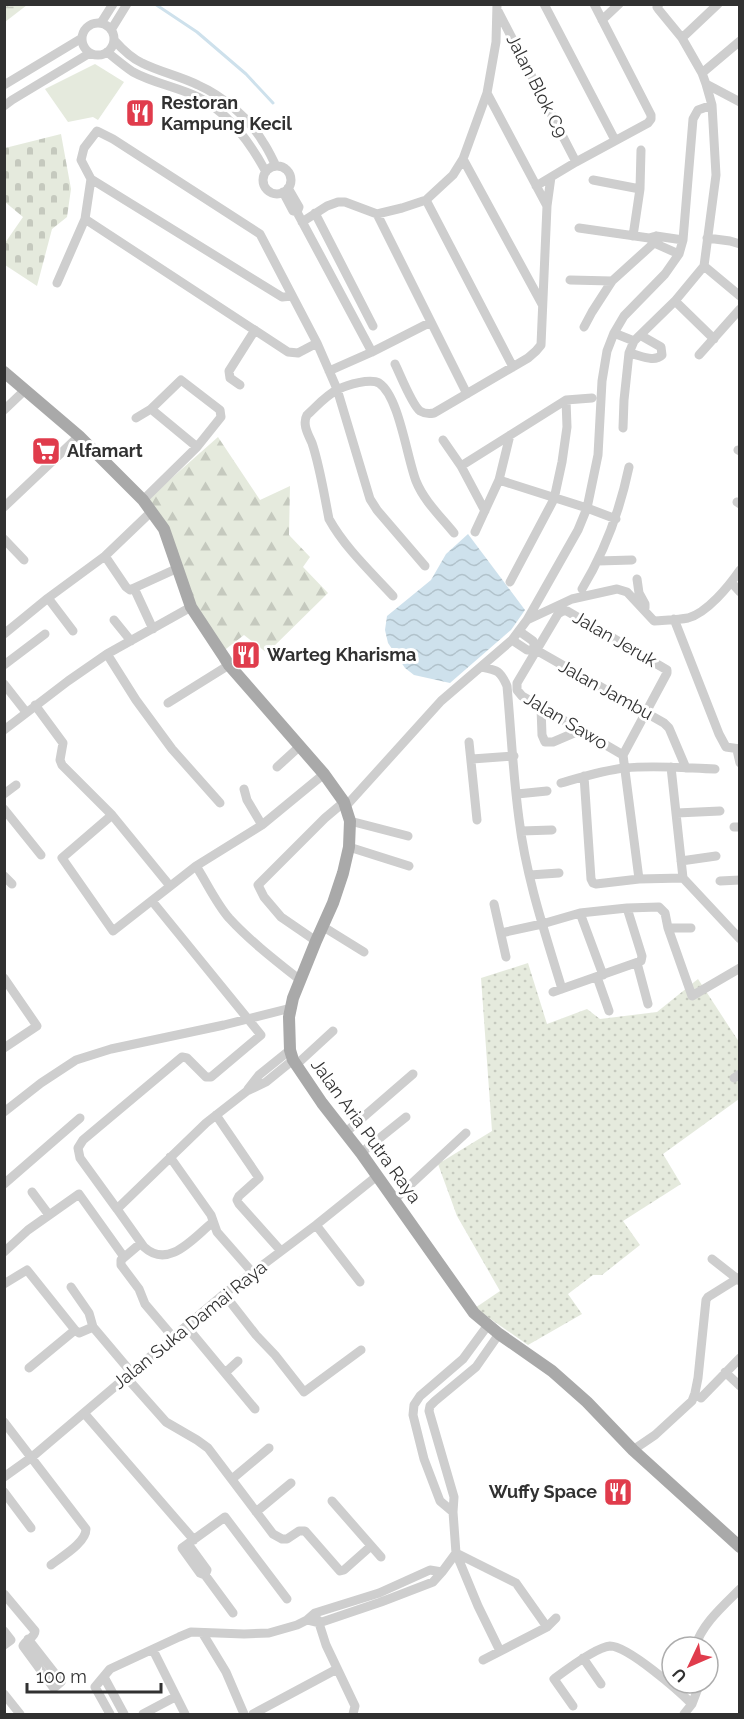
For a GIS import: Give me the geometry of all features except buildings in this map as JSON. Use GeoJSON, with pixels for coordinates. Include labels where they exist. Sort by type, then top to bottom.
{"type":"FeatureCollection","features":[{"type":"Feature","properties":{"kind":"main road","name":"Jalan Aria Putra Raya"},"geometry":{"type":"LineString","coordinates":[[4,372],[79,436],[152,511],[164,529],[191,607],[229,665],[324,774],[345,804],[350,821],[349,847],[333,903],[300,980],[291,1008],[289,1017],[293,1058],[322,1103],[346,1132],[466,1304],[499,1334],[552,1371],[587,1402],[633,1450],[740,1547]]}},
{"type":"Feature","properties":{"kind":"street"},"geometry":{"type":"LineString","coordinates":[[113,4],[101,23],[88,26],[82,38],[84,46],[90,53],[99,55],[107,52],[114,40]]}},
{"type":"Feature","properties":{"kind":"street"},"geometry":{"type":"LineString","coordinates":[[111,30],[128,4]]}},
{"type":"Feature","properties":{"kind":"street"},"geometry":{"type":"LineString","coordinates":[[544,4],[615,140]]}},
{"type":"Feature","properties":{"kind":"street"},"geometry":{"type":"LineString","coordinates":[[536,186],[648,123],[651,119],[594,4]]}},
{"type":"Feature","properties":{"kind":"street"},"geometry":{"type":"LineString","coordinates":[[603,20],[619,4]]}},
{"type":"Feature","properties":{"kind":"street"},"geometry":{"type":"LineString","coordinates":[[316,941],[281,917],[264,897],[258,885],[325,818],[345,804],[441,701],[512,640],[527,620],[578,530],[587,508],[598,455],[602,381],[607,351],[675,301],[704,266],[716,175],[712,105],[702,73],[682,38],[657,7],[659,4]]}},
{"type":"Feature","properties":{"kind":"street"},"geometry":{"type":"LineString","coordinates":[[682,38],[718,4]]}},
{"type":"Feature","properties":{"kind":"street"},"geometry":{"type":"LineString","coordinates":[[302,222],[327,206],[345,202],[377,214],[402,208],[426,200],[453,175],[463,159],[487,93],[496,42],[497,7]]}},
{"type":"Feature","properties":{"kind":"street","name":"Jalan Blok C9"},"geometry":{"type":"LineString","coordinates":[[497,7],[576,162]]}},
{"type":"Feature","properties":{"kind":"street"},"geometry":{"type":"LineString","coordinates":[[101,23],[111,30],[114,40],[141,63],[200,85],[223,100],[253,128],[276,166]]}},
{"type":"Feature","properties":{"kind":"street"},"geometry":{"type":"LineString","coordinates":[[4,85],[82,38]]}},
{"type":"Feature","properties":{"kind":"street"},"geometry":{"type":"LineString","coordinates":[[496,42],[513,39]]}},
{"type":"Feature","properties":{"kind":"street"},"geometry":{"type":"LineString","coordinates":[[702,73],[738,46]]}},
{"type":"Feature","properties":{"kind":"street"},"geometry":{"type":"LineString","coordinates":[[107,52],[135,73],[199,98],[216,109],[228,119],[253,148],[266,172]]}},
{"type":"Feature","properties":{"kind":"street"},"geometry":{"type":"LineString","coordinates":[[4,92],[8,103],[90,53]]}},
{"type":"Feature","properties":{"kind":"street"},"geometry":{"type":"LineString","coordinates":[[706,84],[740,102]]}},
{"type":"Feature","properties":{"kind":"street"},"geometry":{"type":"LineString","coordinates":[[487,93],[547,206]]}},
{"type":"Feature","properties":{"kind":"street"},"geometry":{"type":"LineString","coordinates":[[623,428],[629,352],[624,316],[665,274],[679,254],[683,240],[693,119],[698,110],[712,105]]}},
{"type":"Feature","properties":{"kind":"street"},"geometry":{"type":"LineString","coordinates":[[292,296],[282,297],[91,179],[81,160],[84,148],[97,130],[260,234],[317,344],[338,389],[370,499],[425,566]]}},
{"type":"Feature","properties":{"kind":"street"},"geometry":{"type":"LineString","coordinates":[[633,236],[640,189],[641,150]]}},
{"type":"Feature","properties":{"kind":"street"},"geometry":{"type":"LineString","coordinates":[[463,159],[543,306]]}},
{"type":"Feature","properties":{"kind":"street"},"geometry":{"type":"LineString","coordinates":[[276,166],[285,169],[289,174],[290,183],[285,190],[276,193],[266,188],[263,178],[266,172],[276,166]]}},
{"type":"Feature","properties":{"kind":"street"},"geometry":{"type":"LineString","coordinates":[[394,364],[416,406],[427,414],[434,413],[536,351],[541,345],[547,206],[551,177]]}},
{"type":"Feature","properties":{"kind":"street"},"geometry":{"type":"LineString","coordinates":[[57,283],[85,219],[91,179]]}},
{"type":"Feature","properties":{"kind":"street"},"geometry":{"type":"LineString","coordinates":[[593,180],[640,189]]}},
{"type":"Feature","properties":{"kind":"street"},"geometry":{"type":"LineString","coordinates":[[285,190],[299,207],[297,212],[302,222],[372,352]]}},
{"type":"Feature","properties":{"kind":"street"},"geometry":{"type":"LineString","coordinates":[[426,200],[513,367]]}},
{"type":"Feature","properties":{"kind":"street"},"geometry":{"type":"LineString","coordinates":[[315,213],[373,326]]}},
{"type":"Feature","properties":{"kind":"street"},"geometry":{"type":"LineString","coordinates":[[377,214],[467,393]]}},
{"type":"Feature","properties":{"kind":"street"},"geometry":{"type":"LineString","coordinates":[[85,219],[288,352],[298,353],[317,344]]}},
{"type":"Feature","properties":{"kind":"street"},"geometry":{"type":"LineString","coordinates":[[579,228],[653,239],[683,240]]}},
{"type":"Feature","properties":{"kind":"street"},"geometry":{"type":"LineString","coordinates":[[707,238],[740,244]]}},
{"type":"Feature","properties":{"kind":"street"},"geometry":{"type":"LineString","coordinates":[[653,239],[679,254]]}},
{"type":"Feature","properties":{"kind":"street"},"geometry":{"type":"LineString","coordinates":[[585,327],[591,312],[612,281],[653,239]]}},
{"type":"Feature","properties":{"kind":"street"},"geometry":{"type":"LineString","coordinates":[[704,266],[740,296]]}},
{"type":"Feature","properties":{"kind":"street"},"geometry":{"type":"LineString","coordinates":[[529,280],[544,276]]}},
{"type":"Feature","properties":{"kind":"street"},"geometry":{"type":"LineString","coordinates":[[570,280],[612,281]]}},
{"type":"Feature","properties":{"kind":"street"},"geometry":{"type":"LineString","coordinates":[[675,301],[714,339]]}},
{"type":"Feature","properties":{"kind":"street"},"geometry":{"type":"LineString","coordinates":[[699,355],[740,309]]}},
{"type":"Feature","properties":{"kind":"street"},"geometry":{"type":"LineString","coordinates":[[328,371],[431,322]]}},
{"type":"Feature","properties":{"kind":"street"},"geometry":{"type":"LineString","coordinates":[[240,385],[230,378],[229,371],[255,330]]}},
{"type":"Feature","properties":{"kind":"street"},"geometry":{"type":"LineString","coordinates":[[627,336],[651,340],[661,348],[662,355],[654,359],[629,352]]}},
{"type":"Feature","properties":{"kind":"street"},"geometry":{"type":"LineString","coordinates":[[136,418],[151,409],[182,380],[220,410],[221,417],[197,447],[143,500]]}},
{"type":"Feature","properties":{"kind":"street"},"geometry":{"type":"LineString","coordinates":[[393,596],[360,560],[329,519],[304,419],[306,415],[338,389],[366,381],[376,381],[381,384],[395,408],[416,481],[424,496],[454,533]]}},
{"type":"Feature","properties":{"kind":"street"},"geometry":{"type":"LineString","coordinates":[[4,410],[25,390]]}},
{"type":"Feature","properties":{"kind":"street"},"geometry":{"type":"LineString","coordinates":[[461,466],[566,400],[592,398]]}},
{"type":"Feature","properties":{"kind":"street"},"geometry":{"type":"LineString","coordinates":[[510,582],[554,499],[567,427],[566,400]]}},
{"type":"Feature","properties":{"kind":"street"},"geometry":{"type":"LineString","coordinates":[[151,409],[197,447]]}},
{"type":"Feature","properties":{"kind":"street"},"geometry":{"type":"LineString","coordinates":[[475,532],[499,480],[510,435]]}},
{"type":"Feature","properties":{"kind":"street"},"geometry":{"type":"LineString","coordinates":[[4,507],[79,436]]}},
{"type":"Feature","properties":{"kind":"street"},"geometry":{"type":"LineString","coordinates":[[443,440],[461,466],[485,512]]}},
{"type":"Feature","properties":{"kind":"street"},"geometry":{"type":"LineString","coordinates":[[582,589],[598,561],[615,519],[629,467]]}},
{"type":"Feature","properties":{"kind":"street"},"geometry":{"type":"LineString","coordinates":[[499,480],[615,519]]}},
{"type":"Feature","properties":{"kind":"street"},"geometry":{"type":"LineString","coordinates":[[4,634],[105,556],[152,511]]}},
{"type":"Feature","properties":{"kind":"street"},"geometry":{"type":"LineString","coordinates":[[4,539],[24,560]]}},
{"type":"Feature","properties":{"kind":"street"},"geometry":{"type":"LineString","coordinates":[[105,556],[130,590],[178,568]]}},
{"type":"Feature","properties":{"kind":"street"},"geometry":{"type":"LineString","coordinates":[[598,561],[632,560]]}},
{"type":"Feature","properties":{"kind":"street"},"geometry":{"type":"LineString","coordinates":[[527,620],[572,599],[617,589],[627,592],[654,621],[688,618],[701,612],[740,570]]}},
{"type":"Feature","properties":{"kind":"street"},"geometry":{"type":"LineString","coordinates":[[637,579],[639,593],[645,604],[644,610]]}},
{"type":"Feature","properties":{"kind":"street"},"geometry":{"type":"LineString","coordinates":[[731,582],[740,592]]}},
{"type":"Feature","properties":{"kind":"street"},"geometry":{"type":"LineString","coordinates":[[134,588],[153,629]]}},
{"type":"Feature","properties":{"kind":"street"},"geometry":{"type":"LineString","coordinates":[[48,598],[73,631]]}},
{"type":"Feature","properties":{"kind":"street"},"geometry":{"type":"LineString","coordinates":[[4,730],[107,654],[191,607]]}},
{"type":"Feature","properties":{"kind":"street","name":"Jalan Jeruk"},"geometry":{"type":"LineString","coordinates":[[536,650],[558,614],[567,611],[667,670],[668,673],[645,712]]}},
{"type":"Feature","properties":{"kind":"street"},"geometry":{"type":"LineString","coordinates":[[674,619],[719,734],[726,747],[738,750],[740,763]]}},
{"type":"Feature","properties":{"kind":"street"},"geometry":{"type":"LineString","coordinates":[[114,620],[131,640]]}},
{"type":"Feature","properties":{"kind":"street","name":"Jalan Jambu"},"geometry":{"type":"LineString","coordinates":[[519,631],[533,641],[536,650]]}},
{"type":"Feature","properties":{"kind":"street"},"geometry":{"type":"LineString","coordinates":[[4,665],[45,634]]}},
{"type":"Feature","properties":{"kind":"street","name":"Jalan Jambu"},"geometry":{"type":"LineString","coordinates":[[512,640],[526,650],[536,650],[667,725],[686,768]]}},
{"type":"Feature","properties":{"kind":"street","name":"Jalan Sawo"},"geometry":{"type":"LineString","coordinates":[[536,650],[517,683],[517,690],[541,708],[623,755]]}},
{"type":"Feature","properties":{"kind":"street"},"geometry":{"type":"LineString","coordinates":[[107,654],[136,700],[172,749],[220,803]]}},
{"type":"Feature","properties":{"kind":"street"},"geometry":{"type":"LineString","coordinates":[[168,703],[229,665]]}},
{"type":"Feature","properties":{"kind":"street"},"geometry":{"type":"LineString","coordinates":[[481,667],[495,669],[502,675],[507,686],[521,831],[557,990],[641,961],[642,956],[627,908]]}},
{"type":"Feature","properties":{"kind":"street"},"geometry":{"type":"LineString","coordinates":[[4,684],[26,712]]}},
{"type":"Feature","properties":{"kind":"street"},"geometry":{"type":"LineString","coordinates":[[35,705],[63,742],[60,760],[62,765],[112,815],[170,885]]}},
{"type":"Feature","properties":{"kind":"street"},"geometry":{"type":"LineString","coordinates":[[541,708],[542,735],[545,742],[553,742],[581,730]]}},
{"type":"Feature","properties":{"kind":"street"},"geometry":{"type":"LineString","coordinates":[[639,879],[623,755],[645,712]]}},
{"type":"Feature","properties":{"kind":"street"},"geometry":{"type":"LineString","coordinates":[[469,742],[477,820]]}},
{"type":"Feature","properties":{"kind":"street"},"geometry":{"type":"LineString","coordinates":[[277,767],[300,746]]}},
{"type":"Feature","properties":{"kind":"street"},"geometry":{"type":"LineString","coordinates":[[472,759],[514,756]]}},
{"type":"Feature","properties":{"kind":"street"},"geometry":{"type":"LineString","coordinates":[[671,767],[683,878],[740,939]]}},
{"type":"Feature","properties":{"kind":"street"},"geometry":{"type":"LineString","coordinates":[[561,783],[625,768],[715,769]]}},
{"type":"Feature","properties":{"kind":"street"},"geometry":{"type":"LineString","coordinates":[[112,815],[63,857],[63,861],[113,931],[196,866],[262,825],[324,774]]}},
{"type":"Feature","properties":{"kind":"street"},"geometry":{"type":"LineString","coordinates":[[584,776],[593,883],[683,878]]}},
{"type":"Feature","properties":{"kind":"street"},"geometry":{"type":"LineString","coordinates":[[4,794],[16,785]]}},
{"type":"Feature","properties":{"kind":"street"},"geometry":{"type":"LineString","coordinates":[[243,789],[262,825]]}},
{"type":"Feature","properties":{"kind":"street"},"geometry":{"type":"LineString","coordinates":[[517,794],[547,791]]}},
{"type":"Feature","properties":{"kind":"street"},"geometry":{"type":"LineString","coordinates":[[4,809],[41,855]]}},
{"type":"Feature","properties":{"kind":"street"},"geometry":{"type":"LineString","coordinates":[[676,813],[720,811]]}},
{"type":"Feature","properties":{"kind":"street"},"geometry":{"type":"LineString","coordinates":[[350,821],[408,836]]}},
{"type":"Feature","properties":{"kind":"street"},"geometry":{"type":"LineString","coordinates":[[521,831],[552,830]]}},
{"type":"Feature","properties":{"kind":"street"},"geometry":{"type":"LineString","coordinates":[[349,847],[409,867]]}},
{"type":"Feature","properties":{"kind":"street"},"geometry":{"type":"LineString","coordinates":[[681,861],[716,856]]}},
{"type":"Feature","properties":{"kind":"street"},"geometry":{"type":"LineString","coordinates":[[196,866],[229,918],[300,980]]}},
{"type":"Feature","properties":{"kind":"street"},"geometry":{"type":"LineString","coordinates":[[530,874],[559,873]]}},
{"type":"Feature","properties":{"kind":"street"},"geometry":{"type":"LineString","coordinates":[[4,876],[12,884]]}},
{"type":"Feature","properties":{"kind":"street"},"geometry":{"type":"LineString","coordinates":[[720,881],[740,880]]}},
{"type":"Feature","properties":{"kind":"street"},"geometry":{"type":"LineString","coordinates":[[152,901],[261,1035],[211,1077],[206,1077],[187,1058],[182,1058],[83,1140],[78,1148],[80,1158],[148,1250],[161,1254],[173,1254],[213,1222]]}},
{"type":"Feature","properties":{"kind":"street"},"geometry":{"type":"LineString","coordinates":[[494,904],[506,957]]}},
{"type":"Feature","properties":{"kind":"street"},"geometry":{"type":"LineString","coordinates":[[501,933],[580,913],[627,908],[659,908],[665,913],[674,947],[692,996],[740,968]]}},
{"type":"Feature","properties":{"kind":"street"},"geometry":{"type":"LineString","coordinates":[[580,913],[609,1011]]}},
{"type":"Feature","properties":{"kind":"street"},"geometry":{"type":"LineString","coordinates":[[322,926],[364,952]]}},
{"type":"Feature","properties":{"kind":"street"},"geometry":{"type":"LineString","coordinates":[[668,928],[691,928]]}},
{"type":"Feature","properties":{"kind":"street"},"geometry":{"type":"LineString","coordinates":[[637,963],[648,1004]]}},
{"type":"Feature","properties":{"kind":"street"},"geometry":{"type":"LineString","coordinates":[[4,978],[37,1026],[4,1048]]}},
{"type":"Feature","properties":{"kind":"street"},"geometry":{"type":"LineString","coordinates":[[4,1112],[41,1083],[76,1060],[111,1049],[291,1008]]}},
{"type":"Feature","properties":{"kind":"street"},"geometry":{"type":"LineString","coordinates":[[117,1209],[216,1115],[247,1091],[259,1075],[293,1058],[333,1031]]}},
{"type":"Feature","properties":{"kind":"street"},"geometry":{"type":"LineString","coordinates":[[346,1132],[413,1074]]}},
{"type":"Feature","properties":{"kind":"street"},"geometry":{"type":"LineString","coordinates":[[216,1115],[259,1178],[237,1200],[281,1251]]}},
{"type":"Feature","properties":{"kind":"street"},"geometry":{"type":"LineString","coordinates":[[361,1153],[406,1117]]}},
{"type":"Feature","properties":{"kind":"street"},"geometry":{"type":"LineString","coordinates":[[4,1184],[80,1118]]}},
{"type":"Feature","properties":{"kind":"street"},"geometry":{"type":"LineString","coordinates":[[394,1200],[466,1133]]}},
{"type":"Feature","properties":{"kind":"street"},"geometry":{"type":"LineString","coordinates":[[170,1157],[211,1215],[217,1232],[252,1272]]}},
{"type":"Feature","properties":{"kind":"street","name":"Jalan Suka Damai Raya"},"geometry":{"type":"LineString","coordinates":[[4,1477],[32,1457],[223,1295],[377,1176]]}},
{"type":"Feature","properties":{"kind":"street"},"geometry":{"type":"LineString","coordinates":[[32,1192],[49,1215]]}},
{"type":"Feature","properties":{"kind":"street"},"geometry":{"type":"LineString","coordinates":[[4,1252],[28,1230],[79,1194],[124,1257]]}},
{"type":"Feature","properties":{"kind":"street"},"geometry":{"type":"LineString","coordinates":[[316,1225],[360,1282]]}},
{"type":"Feature","properties":{"kind":"street"},"geometry":{"type":"LineString","coordinates":[[141,1243],[120,1262],[123,1270],[139,1288],[145,1304],[173,1337]]}},
{"type":"Feature","properties":{"kind":"street"},"geometry":{"type":"LineString","coordinates":[[633,1450],[655,1435],[692,1401],[698,1378],[706,1300],[739,1279],[712,1258]]}},
{"type":"Feature","properties":{"kind":"street"},"geometry":{"type":"LineString","coordinates":[[4,1284],[27,1270],[75,1330],[79,1333],[93,1327]]}},
{"type":"Feature","properties":{"kind":"street"},"geometry":{"type":"LineString","coordinates":[[71,1287],[89,1313],[93,1327],[166,1422],[208,1448],[277,1538],[287,1539],[299,1531],[305,1532],[340,1571],[371,1546]]}},
{"type":"Feature","properties":{"kind":"street"},"geometry":{"type":"LineString","coordinates":[[223,1295],[304,1392],[361,1350]]}},
{"type":"Feature","properties":{"kind":"street"},"geometry":{"type":"LineString","coordinates":[[223,1295],[295,1390]]}},
{"type":"Feature","properties":{"kind":"street"},"geometry":{"type":"LineString","coordinates":[[453,1512],[440,1501],[424,1459],[413,1415],[414,1405],[420,1396],[464,1359],[488,1325]]}},
{"type":"Feature","properties":{"kind":"street"},"geometry":{"type":"LineString","coordinates":[[186,1326],[255,1409]]}},
{"type":"Feature","properties":{"kind":"street"},"geometry":{"type":"LineString","coordinates":[[28,1368],[75,1330]]}},
{"type":"Feature","properties":{"kind":"street"},"geometry":{"type":"LineString","coordinates":[[499,1334],[476,1367],[435,1401],[429,1411],[454,1497],[456,1553],[500,1651]]}},
{"type":"Feature","properties":{"kind":"street"},"geometry":{"type":"LineString","coordinates":[[701,1398],[740,1358]]}},
{"type":"Feature","properties":{"kind":"street"},"geometry":{"type":"LineString","coordinates":[[225,1373],[238,1361]]}},
{"type":"Feature","properties":{"kind":"street"},"geometry":{"type":"LineString","coordinates":[[725,1372],[740,1386]]}},
{"type":"Feature","properties":{"kind":"street"},"geometry":{"type":"LineString","coordinates":[[443,1376],[454,1386]]}},
{"type":"Feature","properties":{"kind":"street"},"geometry":{"type":"LineString","coordinates":[[84,1413],[188,1544],[200,1573],[205,1575],[232,1613]]}},
{"type":"Feature","properties":{"kind":"street"},"geometry":{"type":"LineString","coordinates":[[4,1422],[86,1530],[86,1535],[81,1542],[51,1565]]}},
{"type":"Feature","properties":{"kind":"street"},"geometry":{"type":"LineString","coordinates":[[232,1479],[269,1448]]}},
{"type":"Feature","properties":{"kind":"street"},"geometry":{"type":"LineString","coordinates":[[256,1512],[291,1482]]}},
{"type":"Feature","properties":{"kind":"street"},"geometry":{"type":"LineString","coordinates":[[4,1492],[31,1528]]}},
{"type":"Feature","properties":{"kind":"street"},"geometry":{"type":"LineString","coordinates":[[332,1501],[381,1557]]}},
{"type":"Feature","properties":{"kind":"street"},"geometry":{"type":"LineString","coordinates":[[188,1544],[225,1517],[287,1599]]}},
{"type":"Feature","properties":{"kind":"street"},"geometry":{"type":"LineString","coordinates":[[307,1620],[319,1623],[433,1582],[456,1553]]}},
{"type":"Feature","properties":{"kind":"street"},"geometry":{"type":"LineString","coordinates":[[456,1553],[516,1583],[547,1627]]}},
{"type":"Feature","properties":{"kind":"street"},"geometry":{"type":"LineString","coordinates":[[110,1714],[95,1687],[110,1669],[179,1637],[191,1632],[203,1634],[269,1633],[287,1629],[307,1620],[315,1613],[379,1593],[430,1570],[442,1572]]}},
{"type":"Feature","properties":{"kind":"street"},"geometry":{"type":"LineString","coordinates":[[699,1635],[740,1589]]}},
{"type":"Feature","properties":{"kind":"street"},"geometry":{"type":"LineString","coordinates":[[4,1594],[35,1630],[34,1635],[28,1639],[23,1646],[55,1687],[61,1682],[60,1680],[28,1639]]}},
{"type":"Feature","properties":{"kind":"street"},"geometry":{"type":"LineString","coordinates":[[315,1613],[326,1645],[355,1706],[352,1714]]}},
{"type":"Feature","properties":{"kind":"street"},"geometry":{"type":"LineString","coordinates":[[483,1660],[547,1627],[556,1618]]}},
{"type":"Feature","properties":{"kind":"street"},"geometry":{"type":"LineString","coordinates":[[4,1631],[11,1640],[4,1645]]}},
{"type":"Feature","properties":{"kind":"street"},"geometry":{"type":"LineString","coordinates":[[203,1634],[226,1672],[244,1714]]}},
{"type":"Feature","properties":{"kind":"street"},"geometry":{"type":"LineString","coordinates":[[573,1706],[552,1675],[603,1647],[610,1646],[618,1648],[659,1675],[692,1704]]}},
{"type":"Feature","properties":{"kind":"street"},"geometry":{"type":"LineString","coordinates":[[153,1650],[185,1714]]}},
{"type":"Feature","properties":{"kind":"street"},"geometry":{"type":"LineString","coordinates":[[583,1658],[601,1684]]}},
{"type":"Feature","properties":{"kind":"street"},"geometry":{"type":"LineString","coordinates":[[253,1714],[337,1669]]}},
{"type":"Feature","properties":{"kind":"street"},"geometry":{"type":"LineString","coordinates":[[104,1677],[124,1714]]}},
{"type":"Feature","properties":{"kind":"street"},"geometry":{"type":"LineString","coordinates":[[4,1694],[17,1710],[4,1713]]}},
{"type":"Feature","properties":{"kind":"street"},"geometry":{"type":"LineString","coordinates":[[684,1714],[695,1695]]}},
{"type":"Feature","properties":{"kind":"street"},"geometry":{"type":"LineString","coordinates":[[143,1714],[175,1697]]}},
{"type":"Feature","properties":{"kind":"green space"},"geometry":{"type":"Polygon","coordinates":[[[5,4],[27,4],[27,5],[5,22],[5,4]]]}},
{"type":"Feature","properties":{"kind":"green space"},"geometry":{"type":"Polygon","coordinates":[[[95,64],[124,82],[98,120],[93,117],[68,122],[45,89],[95,64]]]}},
{"type":"Feature","properties":{"kind":"green space"},"geometry":{"type":"Polygon","coordinates":[[[61,134],[71,189],[67,217],[52,229],[37,286],[5,265],[5,243],[23,217],[5,202],[5,148],[61,134]]]}},
{"type":"Feature","properties":{"kind":"green space"},"geometry":{"type":"Polygon","coordinates":[[[218,437],[260,500],[290,486],[289,535],[310,557],[303,567],[328,593],[267,653],[244,635],[222,652],[200,618],[148,499],[218,437]]]}},
{"type":"Feature","properties":{"kind":"green space"},"geometry":{"type":"Polygon","coordinates":[[[528,963],[547,1024],[587,1009],[600,1019],[657,1012],[698,979],[739,1042],[739,1099],[663,1154],[681,1184],[623,1221],[640,1245],[602,1275],[593,1275],[568,1294],[582,1314],[528,1345],[475,1308],[500,1291],[457,1216],[438,1164],[492,1131],[481,978],[528,963]]]}},
{"type":"Feature","properties":{"kind":"water"},"geometry":{"type":"Polygon","coordinates":[[[468,534],[525,610],[511,630],[450,683],[414,675],[405,668],[388,643],[385,630],[387,616],[431,580],[446,554],[468,534]]]}},
{"type":"Feature","properties":{"kind":"waterway"},"geometry":{"type":"LineString","coordinates":[[155,4],[197,32],[246,74],[273,103]]}},
{"type":"Feature","properties":{"kind":"place","name":"Restoran Kampung Kecil"},"geometry":{"type":"Point","coordinates":[140,113]}},
{"type":"Feature","properties":{"kind":"place","name":"Alfamart"},"geometry":{"type":"Point","coordinates":[46,451]}},
{"type":"Feature","properties":{"kind":"place","name":"Warteg Kharisma"},"geometry":{"type":"Point","coordinates":[246,655]}},
{"type":"Feature","properties":{"kind":"place","name":"Wuffy Space"},"geometry":{"type":"Point","coordinates":[618,1492]}}]}
